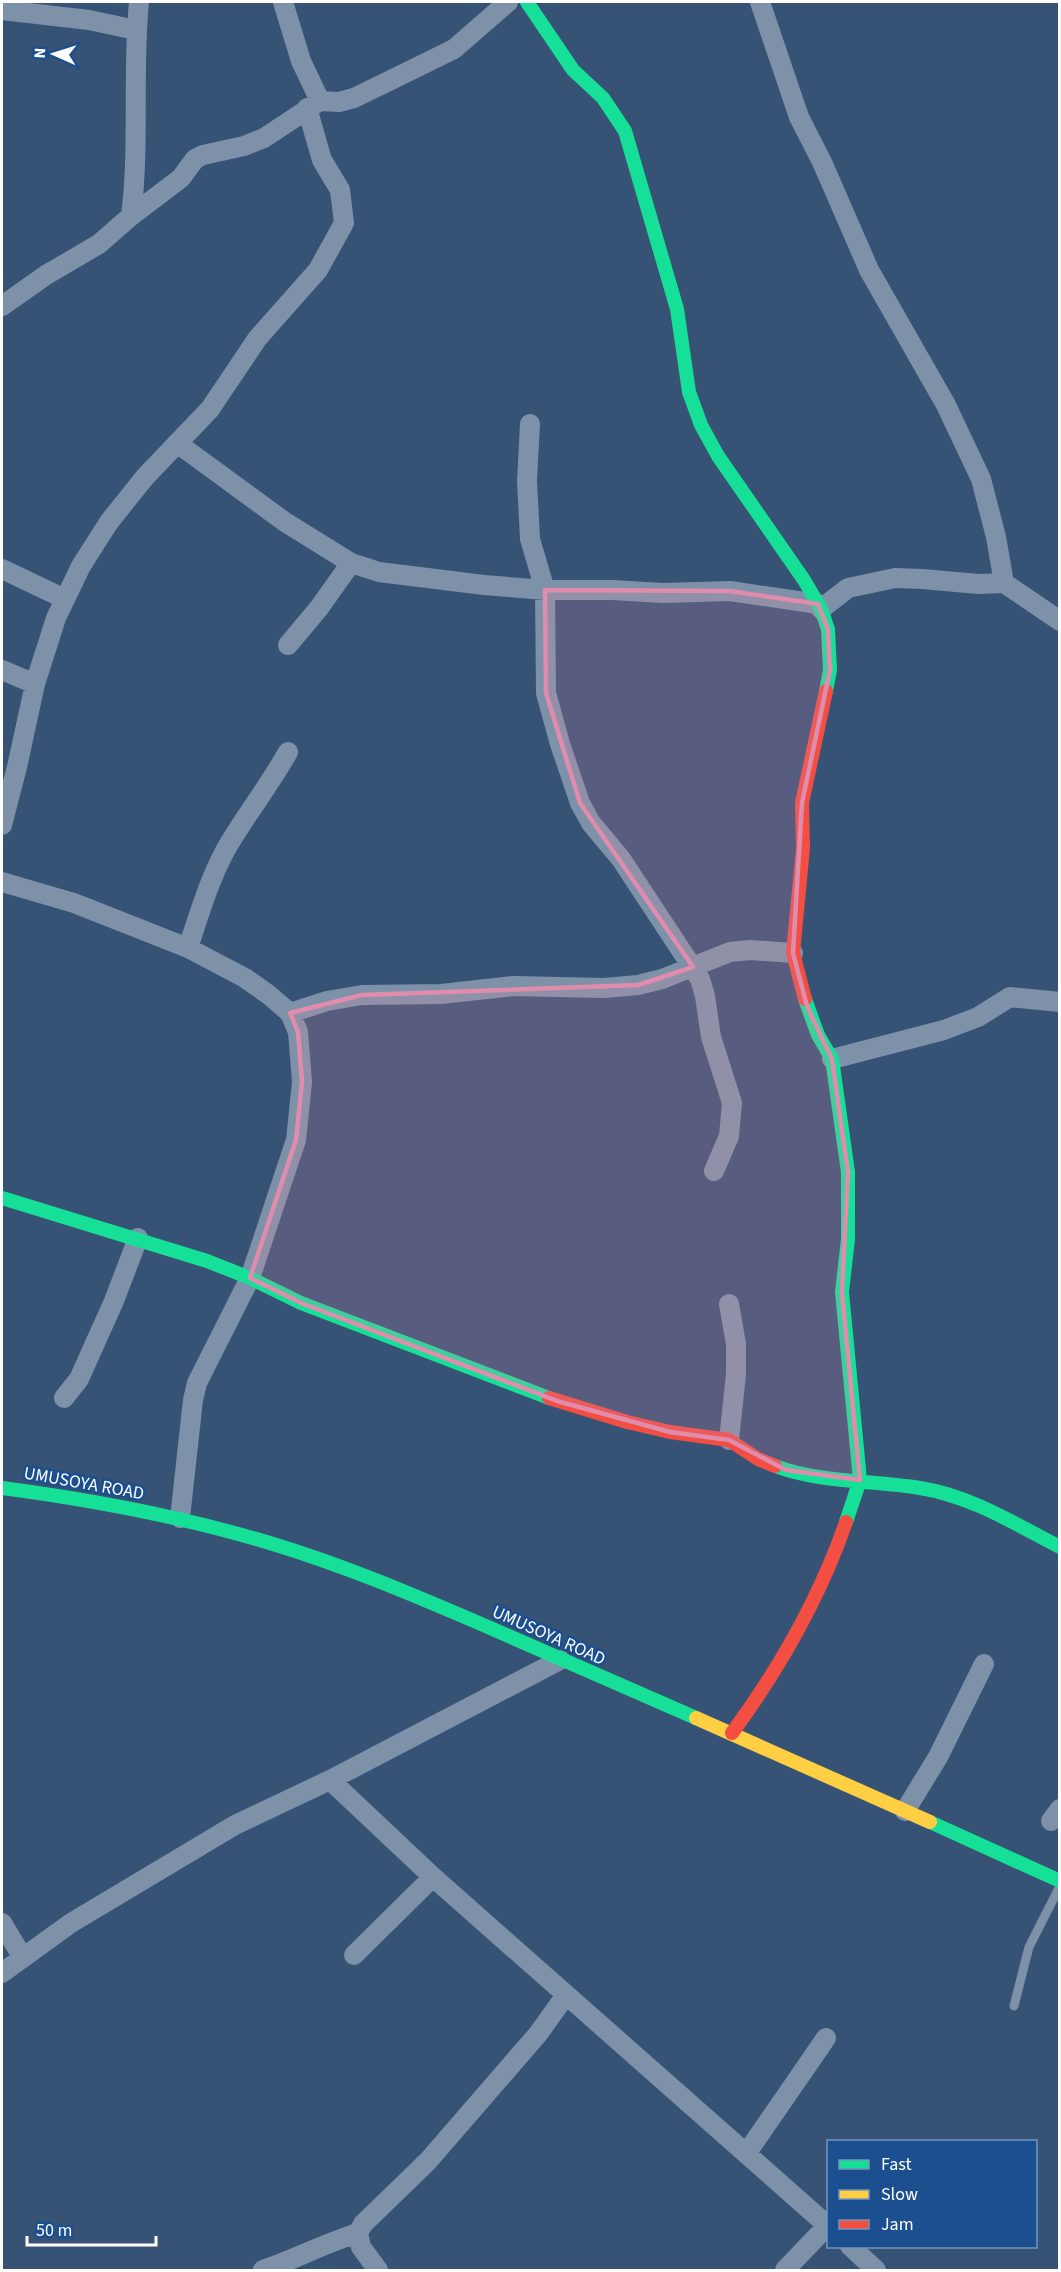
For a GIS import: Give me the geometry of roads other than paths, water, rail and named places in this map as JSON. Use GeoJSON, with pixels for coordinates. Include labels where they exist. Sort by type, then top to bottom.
{"type":"FeatureCollection","features":[{"type":"Feature","properties":{"kind":"street"},"geometry":{"type":"LineString","coordinates":[[131,216],[135,185],[136,30],[139,2]]}},
{"type":"Feature","properties":{"kind":"street"},"geometry":{"type":"LineString","coordinates":[[2,825],[35,684],[56,618],[81,566],[109,522],[145,477],[210,409],[257,339],[318,270],[344,223],[340,190],[322,160],[314,105],[283,2]]}},
{"type":"Feature","properties":{"kind":"street"},"geometry":{"type":"LineString","coordinates":[[2,306],[46,274],[99,244],[181,178],[195,159],[203,155],[244,146],[264,138],[314,105],[354,98],[454,49],[508,2]]}},
{"type":"Feature","properties":{"kind":"street"},"geometry":{"type":"LineString","coordinates":[[527,2],[573,70],[603,98],[625,131],[677,309],[689,392],[701,425],[717,456],[804,580],[820,606],[828,629],[830,670],[802,803],[801,823],[804,848],[793,953],[807,1006],[818,1035],[832,1059],[848,1172],[848,1239],[842,1292],[861,1480],[839,1542],[818,1591],[759,1696],[732,1733]]}},
{"type":"Feature","properties":{"kind":"street"},"geometry":{"type":"LineString","coordinates":[[760,2],[799,117],[822,162],[869,270],[946,405],[981,479],[996,537],[1004,584]]}},
{"type":"Feature","properties":{"kind":"street"},"geometry":{"type":"LineString","coordinates":[[2,10],[90,20],[136,30]]}},
{"type":"Feature","properties":{"kind":"street"},"geometry":{"type":"LineString","coordinates":[[135,185],[163,192]]}},
{"type":"Feature","properties":{"kind":"street"},"geometry":{"type":"LineString","coordinates":[[530,424],[527,481],[530,538],[545,590],[546,693],[580,803],[591,823],[621,859],[693,967],[705,996],[711,1037],[732,1103],[729,1136],[714,1171]]}},
{"type":"Feature","properties":{"kind":"street"},"geometry":{"type":"LineString","coordinates":[[177,443],[285,522],[351,563],[379,572],[545,590],[730,591],[820,606],[848,588],[895,578],[1004,584],[1059,621]]}},
{"type":"Feature","properties":{"kind":"street"},"geometry":{"type":"LineString","coordinates":[[288,645],[319,608],[351,563]]}},
{"type":"Feature","properties":{"kind":"street"},"geometry":{"type":"LineString","coordinates":[[2,569],[66,599]]}},
{"type":"Feature","properties":{"kind":"street"},"geometry":{"type":"LineString","coordinates":[[2,670],[35,684]]}},
{"type":"Feature","properties":{"kind":"street"},"geometry":{"type":"LineString","coordinates":[[188,948],[203,904],[225,852],[250,810],[271,783],[288,752]]}},
{"type":"Feature","properties":{"kind":"street"},"geometry":{"type":"LineString","coordinates":[[2,882],[74,903],[188,948],[245,978],[269,994],[290,1013],[298,1032],[302,1082],[296,1140],[250,1278],[197,1383],[193,1400],[192,1427],[180,1518]]}},
{"type":"Feature","properties":{"kind":"street"},"geometry":{"type":"LineString","coordinates":[[290,1013],[327,1001],[362,995],[441,994],[513,986],[604,988],[638,986],[730,952],[750,950],[793,953]]}},
{"type":"Feature","properties":{"kind":"street"},"geometry":{"type":"LineString","coordinates":[[832,1059],[945,1030],[978,1017],[1010,997],[1059,1002]]}},
{"type":"Feature","properties":{"kind":"street"},"geometry":{"type":"LineString","coordinates":[[2,1198],[207,1261],[250,1278],[301,1304],[557,1401],[648,1427],[729,1440],[758,1459],[786,1470],[820,1477],[922,1488],[965,1499],[1059,1547]]}},
{"type":"Feature","properties":{"kind":"street"},"geometry":{"type":"LineString","coordinates":[[64,1398],[83,1370],[138,1238]]}},
{"type":"Feature","properties":{"kind":"street"},"geometry":{"type":"LineString","coordinates":[[729,1304],[736,1354],[729,1440]]}},
{"type":"Feature","properties":{"kind":"street","name":"UMUSOYA ROAD"},"geometry":{"type":"LineString","coordinates":[[2,1488],[68,1497],[180,1518],[274,1544],[362,1575],[732,1733],[1059,1884]]}},
{"type":"Feature","properties":{"kind":"street"},"geometry":{"type":"LineString","coordinates":[[2,1973],[71,1923],[167,1864],[235,1826],[330,1780],[560,1660]]}},
{"type":"Feature","properties":{"kind":"street"},"geometry":{"type":"LineString","coordinates":[[905,1811],[938,1757],[984,1664]]}},
{"type":"Feature","properties":{"kind":"street"},"geometry":{"type":"LineString","coordinates":[[330,1780],[433,1878],[827,2224]]}},
{"type":"Feature","properties":{"kind":"street"},"geometry":{"type":"LineString","coordinates":[[354,1955],[433,1878]]}},
{"type":"Feature","properties":{"kind":"street"},"geometry":{"type":"LineString","coordinates":[[2,1923],[23,1958]]}},
{"type":"Feature","properties":{"kind":"street"},"geometry":{"type":"LineString","coordinates":[[378,2271],[361,2247],[358,2233],[363,2224],[428,2162],[537,2034],[566,1995]]}},
{"type":"Feature","properties":{"kind":"street"},"geometry":{"type":"LineString","coordinates":[[746,2154],[825,2038]]}},
{"type":"Feature","properties":{"kind":"street"},"geometry":{"type":"LineString","coordinates":[[785,2271],[827,2226]]}},
{"type":"Feature","properties":{"kind":"street"},"geometry":{"type":"LineString","coordinates":[[263,2271],[301,2264],[332,2241],[358,2233]]}},
{"type":"Feature","properties":{"kind":"street"},"geometry":{"type":"LineString","coordinates":[[851,2248],[876,2271]]}},
{"type":"Feature","properties":{"kind":"lane"},"geometry":{"type":"LineString","coordinates":[[1014,2006],[1029,1947],[1059,1884]]}}]}
